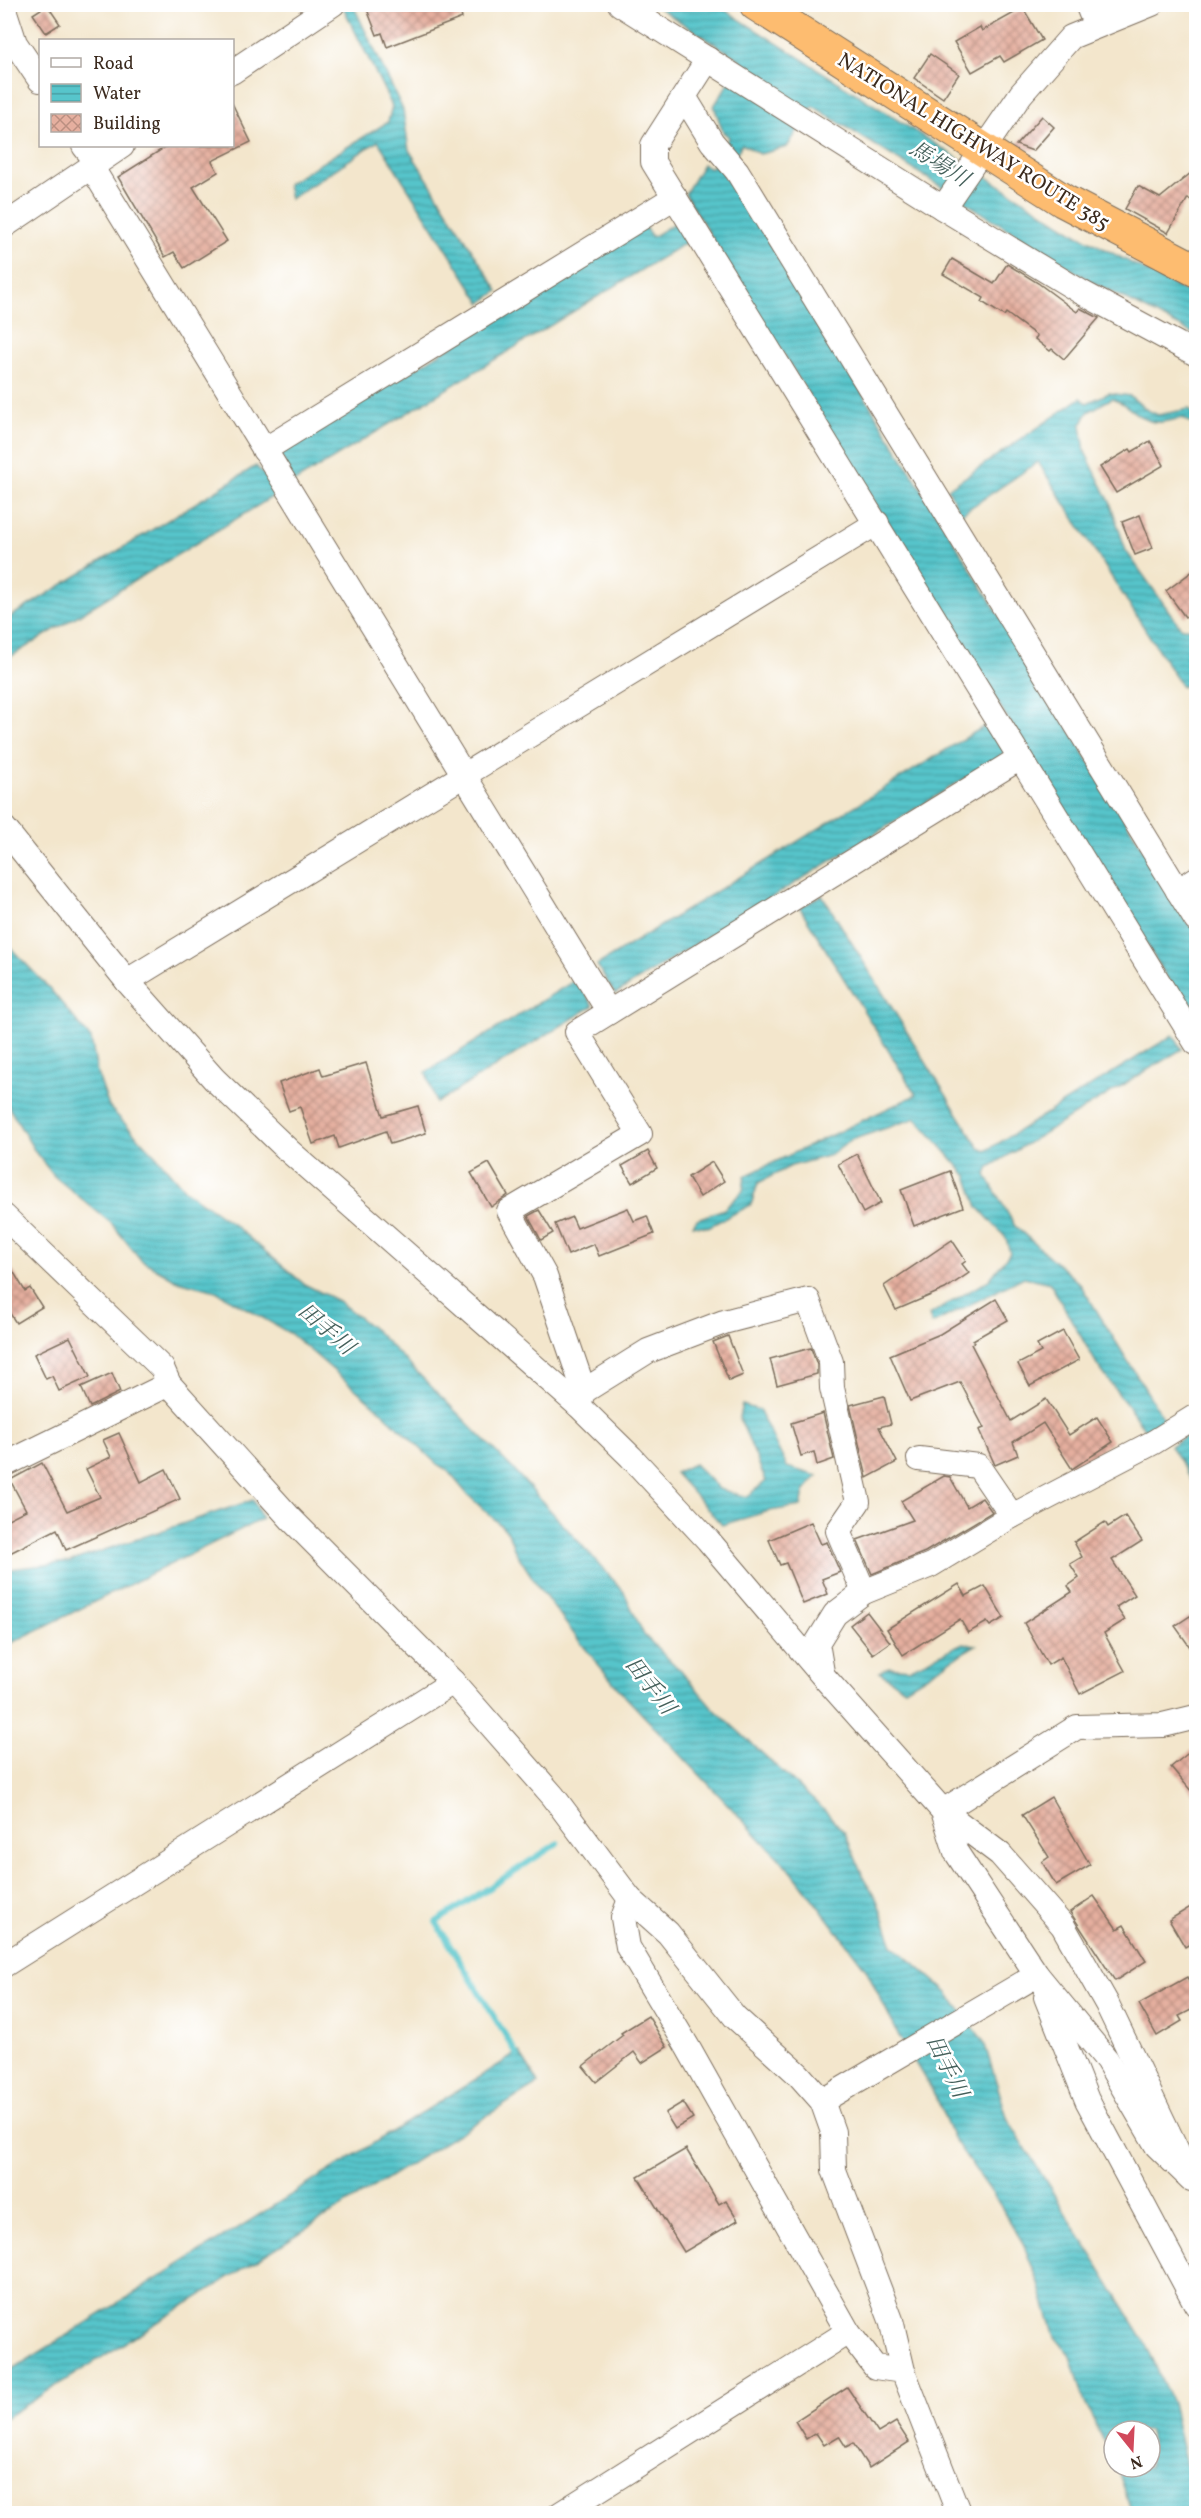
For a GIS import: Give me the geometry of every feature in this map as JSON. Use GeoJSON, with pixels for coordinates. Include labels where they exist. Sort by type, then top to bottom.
{"type":"FeatureCollection","features":[{"type":"Feature","properties":{"kind":"highway","name":"NATIONAL HIGHWAY ROUTE 385"},"geometry":{"type":"LineString","coordinates":[[756,4],[979,155],[1197,270]]}},
{"type":"Feature","properties":{"kind":"street"},"geometry":{"type":"LineString","coordinates":[[234,71],[333,4]]}},
{"type":"Feature","properties":{"kind":"street"},"geometry":{"type":"LineString","coordinates":[[620,4],[1081,292],[1197,354]]}},
{"type":"Feature","properties":{"kind":"street"},"geometry":{"type":"LineString","coordinates":[[945,205],[1021,94],[1091,15],[1152,4]]}},
{"type":"Feature","properties":{"kind":"street"},"geometry":{"type":"LineString","coordinates":[[4,9],[15,43],[39,79]]}},
{"type":"Feature","properties":{"kind":"street"},"geometry":{"type":"LineString","coordinates":[[708,59],[653,146],[653,162],[1197,1043]]}},
{"type":"Feature","properties":{"kind":"street"},"geometry":{"type":"LineString","coordinates":[[685,98],[725,157],[1187,885],[1197,920]]}},
{"type":"Feature","properties":{"kind":"street"},"geometry":{"type":"LineString","coordinates":[[4,226],[89,155],[118,147]]}},
{"type":"Feature","properties":{"kind":"street"},"geometry":{"type":"LineString","coordinates":[[89,155],[97,176],[609,1012]]}},
{"type":"Feature","properties":{"kind":"street"},"geometry":{"type":"LineString","coordinates":[[264,450],[675,197]]}},
{"type":"Feature","properties":{"kind":"street"},"geometry":{"type":"LineString","coordinates":[[127,981],[876,523]]}},
{"type":"Feature","properties":{"kind":"street"},"geometry":{"type":"LineString","coordinates":[[581,1398],[545,1276],[509,1211],[640,1134],[577,1032],[1020,758]]}},
{"type":"Feature","properties":{"kind":"street"},"geometry":{"type":"LineString","coordinates":[[4,828],[127,981],[214,1079],[289,1151],[581,1398],[631,1457],[708,1540],[823,1676],[943,1811],[1000,1854],[1063,1926],[1107,2004],[1194,2186]]}},
{"type":"Feature","properties":{"kind":"street"},"geometry":{"type":"LineString","coordinates":[[4,1216],[162,1368],[169,1384],[283,1511],[453,1682],[554,1796],[630,1899],[668,1933],[735,2018],[798,2074],[822,2101],[833,2132],[834,2170],[891,2320],[903,2371],[959,2514]]}},
{"type":"Feature","properties":{"kind":"street"},"geometry":{"type":"LineString","coordinates":[[581,1398],[648,1351],[724,1322],[808,1300],[831,1362],[832,1388],[858,1502],[838,1532],[864,1592]]}},
{"type":"Feature","properties":{"kind":"street"},"geometry":{"type":"LineString","coordinates":[[4,1465],[169,1384]]}},
{"type":"Feature","properties":{"kind":"street"},"geometry":{"type":"LineString","coordinates":[[823,1676],[817,1643],[835,1614],[864,1592],[931,1565],[1012,1516],[1154,1442],[1197,1416]]}},
{"type":"Feature","properties":{"kind":"street"},"geometry":{"type":"LineString","coordinates":[[919,1459],[978,1466],[1012,1516]]}},
{"type":"Feature","properties":{"kind":"street"},"geometry":{"type":"LineString","coordinates":[[4,1965],[453,1682]]}},
{"type":"Feature","properties":{"kind":"street"},"geometry":{"type":"LineString","coordinates":[[943,1811],[1077,1727],[1163,1725],[1197,1717]]}},
{"type":"Feature","properties":{"kind":"street"},"geometry":{"type":"LineString","coordinates":[[943,1811],[957,1852],[1028,1981],[1087,2100],[1197,2304]]}},
{"type":"Feature","properties":{"kind":"street"},"geometry":{"type":"LineString","coordinates":[[630,1899],[624,1918],[628,1947],[687,2046],[848,2332],[874,2367],[903,2371]]}},
{"type":"Feature","properties":{"kind":"street"},"geometry":{"type":"LineString","coordinates":[[822,2101],[1028,1981]]}},
{"type":"Feature","properties":{"kind":"street"},"geometry":{"type":"LineString","coordinates":[[1028,1981],[1107,2060],[1157,2146],[1194,2186]]}},
{"type":"Feature","properties":{"kind":"street"},"geometry":{"type":"LineString","coordinates":[[560,2514],[848,2332]]}},
{"type":"Feature","properties":{"kind":"water"},"geometry":{"type":"Polygon","coordinates":[[[342,5],[353,5],[403,110],[409,150],[498,291],[481,303],[378,141],[290,199],[287,184],[388,122],[392,106],[342,5]]]}},
{"type":"Feature","properties":{"kind":"water","name":"馬場川"},"geometry":{"type":"Polygon","coordinates":[[[654,5],[717,5],[1078,235],[1196,297],[1196,335],[1092,282],[813,106],[787,147],[760,154],[742,144],[723,176],[732,181],[1196,935],[1196,1025],[685,194],[703,164],[711,168],[729,137],[723,132],[714,106],[742,61],[654,5]]]}},
{"type":"Feature","properties":{"kind":"water"},"geometry":{"type":"Polygon","coordinates":[[[675,223],[687,242],[293,483],[279,452],[645,227],[652,237],[675,223]]]}},
{"type":"Feature","properties":{"kind":"water"},"geometry":{"type":"Polygon","coordinates":[[[1109,393],[1130,396],[1147,410],[1158,415],[1189,409],[1196,417],[1196,426],[1183,418],[1153,422],[1146,420],[1112,398],[1088,412],[1081,425],[1085,452],[1110,502],[1126,551],[1181,628],[1196,629],[1196,678],[1182,687],[1038,462],[961,514],[948,489],[1081,398],[1087,403],[1109,393]]]}},
{"type":"Feature","properties":{"kind":"water"},"geometry":{"type":"Polygon","coordinates":[[[256,466],[280,492],[5,660],[5,620],[256,466]]]}},
{"type":"Feature","properties":{"kind":"water"},"geometry":{"type":"Polygon","coordinates":[[[988,724],[1006,753],[615,994],[597,965],[988,724]]]}},
{"type":"Feature","properties":{"kind":"water"},"geometry":{"type":"Polygon","coordinates":[[[822,895],[979,1148],[986,1151],[1173,1035],[1182,1049],[989,1167],[986,1175],[1015,1226],[1080,1284],[1167,1424],[1149,1435],[1098,1366],[1050,1283],[1024,1277],[932,1324],[929,1315],[989,1280],[1010,1253],[1006,1238],[978,1207],[967,1176],[916,1118],[851,1140],[831,1155],[791,1166],[758,1183],[751,1205],[708,1227],[693,1225],[697,1219],[724,1209],[743,1191],[745,1176],[916,1095],[800,908],[822,895]]]}},
{"type":"Feature","properties":{"kind":"water","name":"田手川"},"geometry":{"type":"Polygon","coordinates":[[[4,941],[50,989],[91,1039],[97,1072],[109,1107],[185,1190],[234,1225],[304,1284],[338,1301],[376,1331],[513,1469],[624,1592],[644,1635],[684,1674],[713,1708],[824,1810],[845,1833],[862,1874],[877,1900],[893,1945],[948,1993],[984,2042],[1008,2120],[1144,2340],[1172,2403],[1187,2470],[1196,2488],[1196,2513],[1132,2513],[1121,2479],[1162,2479],[1162,2419],[1102,2419],[1102,2437],[1085,2403],[1071,2356],[1055,2337],[1039,2284],[1023,2243],[997,2200],[953,2138],[937,2099],[899,2036],[866,1969],[792,1872],[622,1693],[580,1642],[539,1588],[514,1549],[508,1532],[468,1495],[447,1470],[437,1464],[382,1412],[291,1334],[216,1291],[178,1281],[141,1260],[112,1224],[54,1176],[36,1153],[8,1106],[5,1093],[4,941]]]}},
{"type":"Feature","properties":{"kind":"water"},"geometry":{"type":"Polygon","coordinates":[[[577,979],[593,1006],[436,1103],[426,1072],[577,979]]]}},
{"type":"Feature","properties":{"kind":"water"},"geometry":{"type":"Polygon","coordinates":[[[742,1405],[759,1410],[787,1467],[817,1476],[804,1492],[801,1506],[769,1511],[722,1525],[675,1473],[694,1464],[719,1489],[747,1497],[766,1481],[739,1417],[742,1405]]]}},
{"type":"Feature","properties":{"kind":"water"},"geometry":{"type":"Polygon","coordinates":[[[1186,1436],[1196,1454],[1196,1487],[1170,1446],[1186,1436]]]}},
{"type":"Feature","properties":{"kind":"water"},"geometry":{"type":"Polygon","coordinates":[[[253,1500],[262,1519],[5,1646],[5,1573],[11,1569],[69,1562],[253,1500]]]}},
{"type":"Feature","properties":{"kind":"water"},"geometry":{"type":"Polygon","coordinates":[[[963,1643],[976,1645],[905,1689],[879,1672],[889,1667],[909,1669],[963,1643]]]}},
{"type":"Feature","properties":{"kind":"water"},"geometry":{"type":"Polygon","coordinates":[[[519,2052],[539,2083],[5,2418],[5,2374],[519,2052]]]}},
{"type":"Feature","properties":{"kind":"building"},"geometry":{"type":"Polygon","coordinates":[[[365,4],[458,4],[462,18],[387,47],[382,33],[377,35],[365,4]]]}},
{"type":"Feature","properties":{"kind":"building"},"geometry":{"type":"Polygon","coordinates":[[[47,5],[60,24],[46,33],[33,14],[47,5]]]}},
{"type":"Feature","properties":{"kind":"building"},"geometry":{"type":"Polygon","coordinates":[[[1023,8],[1042,40],[1004,62],[1000,56],[972,72],[954,42],[980,27],[982,31],[1023,8]]]}},
{"type":"Feature","properties":{"kind":"building"},"geometry":{"type":"Polygon","coordinates":[[[930,54],[959,74],[943,98],[914,78],[930,54]]]}},
{"type":"Feature","properties":{"kind":"building"},"geometry":{"type":"Polygon","coordinates":[[[234,107],[251,142],[212,161],[218,172],[193,187],[227,241],[184,268],[174,252],[165,257],[118,177],[165,147],[234,147],[234,107]]]}},
{"type":"Feature","properties":{"kind":"building"},"geometry":{"type":"Polygon","coordinates":[[[1042,116],[1054,127],[1033,151],[1016,145],[1042,116]]]}},
{"type":"Feature","properties":{"kind":"building"},"geometry":{"type":"Polygon","coordinates":[[[1197,168],[1197,207],[1188,198],[1168,233],[1125,209],[1138,186],[1160,198],[1197,168]]]}},
{"type":"Feature","properties":{"kind":"building"},"geometry":{"type":"Polygon","coordinates":[[[952,259],[994,284],[1007,264],[1038,283],[1077,312],[1080,308],[1099,318],[1064,359],[1052,349],[1050,351],[1035,339],[1037,336],[1006,313],[1004,316],[982,302],[984,298],[943,274],[952,259]]]}},
{"type":"Feature","properties":{"kind":"building"},"geometry":{"type":"Polygon","coordinates":[[[1150,441],[1164,465],[1116,493],[1100,467],[1130,449],[1132,452],[1150,441]]]}},
{"type":"Feature","properties":{"kind":"building"},"geometry":{"type":"Polygon","coordinates":[[[1140,515],[1153,548],[1135,555],[1122,522],[1140,515]]]}},
{"type":"Feature","properties":{"kind":"building"},"geometry":{"type":"Polygon","coordinates":[[[1197,568],[1197,609],[1185,617],[1166,591],[1197,568]]]}},
{"type":"Feature","properties":{"kind":"building"},"geometry":{"type":"Polygon","coordinates":[[[366,1063],[383,1116],[418,1106],[426,1133],[390,1144],[386,1131],[339,1148],[335,1136],[313,1144],[300,1107],[289,1111],[279,1083],[320,1068],[323,1076],[366,1063]]]}},
{"type":"Feature","properties":{"kind":"building"},"geometry":{"type":"Polygon","coordinates":[[[648,1151],[657,1168],[632,1183],[622,1166],[648,1151]]]}},
{"type":"Feature","properties":{"kind":"building"},"geometry":{"type":"Polygon","coordinates":[[[857,1154],[881,1203],[863,1213],[838,1164],[857,1154]]]}},
{"type":"Feature","properties":{"kind":"building"},"geometry":{"type":"Polygon","coordinates":[[[712,1162],[724,1181],[700,1197],[688,1177],[712,1162]]]}},
{"type":"Feature","properties":{"kind":"building"},"geometry":{"type":"Polygon","coordinates":[[[489,1163],[508,1195],[491,1207],[471,1173],[489,1163]]]}},
{"type":"Feature","properties":{"kind":"building"},"geometry":{"type":"Polygon","coordinates":[[[950,1171],[963,1207],[914,1226],[901,1190],[950,1171]]]}},
{"type":"Feature","properties":{"kind":"building"},"geometry":{"type":"Polygon","coordinates":[[[628,1208],[634,1221],[647,1216],[654,1234],[599,1256],[594,1244],[568,1255],[555,1224],[572,1217],[577,1228],[628,1208]]]}},
{"type":"Feature","properties":{"kind":"building"},"geometry":{"type":"Polygon","coordinates":[[[539,1210],[553,1233],[541,1240],[528,1216],[539,1210]]]}},
{"type":"Feature","properties":{"kind":"building"},"geometry":{"type":"Polygon","coordinates":[[[952,1240],[966,1261],[962,1264],[969,1273],[945,1289],[896,1310],[884,1286],[952,1240]]]}},
{"type":"Feature","properties":{"kind":"building"},"geometry":{"type":"Polygon","coordinates":[[[4,1256],[25,1291],[30,1288],[42,1307],[16,1323],[4,1304],[4,1256]]]}},
{"type":"Feature","properties":{"kind":"building"},"geometry":{"type":"Polygon","coordinates":[[[996,1299],[1008,1320],[973,1340],[975,1342],[971,1344],[1011,1421],[1046,1399],[1069,1435],[1097,1417],[1113,1442],[1072,1469],[1043,1423],[1013,1442],[1018,1455],[995,1465],[979,1430],[984,1428],[960,1382],[910,1401],[890,1355],[940,1334],[996,1299]]]}},
{"type":"Feature","properties":{"kind":"building"},"geometry":{"type":"Polygon","coordinates":[[[1063,1331],[1079,1360],[1030,1386],[1018,1364],[1041,1352],[1037,1345],[1063,1331]]]}},
{"type":"Feature","properties":{"kind":"building"},"geometry":{"type":"Polygon","coordinates":[[[728,1336],[743,1375],[729,1381],[713,1342],[728,1336]]]}},
{"type":"Feature","properties":{"kind":"building"},"geometry":{"type":"Polygon","coordinates":[[[70,1337],[90,1377],[59,1391],[52,1376],[46,1379],[34,1354],[70,1337]]]}},
{"type":"Feature","properties":{"kind":"building"},"geometry":{"type":"Polygon","coordinates":[[[811,1348],[817,1365],[817,1374],[777,1385],[770,1359],[811,1348]]]}},
{"type":"Feature","properties":{"kind":"building"},"geometry":{"type":"Polygon","coordinates":[[[112,1373],[120,1392],[90,1407],[81,1387],[112,1373]]]}},
{"type":"Feature","properties":{"kind":"building"},"geometry":{"type":"Polygon","coordinates":[[[884,1396],[891,1424],[879,1427],[897,1462],[867,1478],[850,1405],[884,1396]]]}},
{"type":"Feature","properties":{"kind":"building"},"geometry":{"type":"Polygon","coordinates":[[[823,1413],[834,1459],[817,1465],[814,1452],[801,1456],[791,1423],[823,1413]]]}},
{"type":"Feature","properties":{"kind":"building"},"geometry":{"type":"Polygon","coordinates":[[[119,1433],[141,1482],[166,1469],[180,1499],[66,1550],[57,1529],[4,1556],[4,1521],[26,1510],[10,1480],[42,1463],[67,1511],[100,1497],[86,1469],[111,1457],[103,1440],[119,1433]]]}},
{"type":"Feature","properties":{"kind":"building"},"geometry":{"type":"Polygon","coordinates":[[[944,1476],[950,1477],[967,1507],[982,1498],[992,1512],[925,1552],[872,1574],[857,1540],[913,1520],[901,1501],[944,1476]]]}},
{"type":"Feature","properties":{"kind":"building"},"geometry":{"type":"Polygon","coordinates":[[[1125,1516],[1142,1541],[1112,1560],[1135,1595],[1116,1607],[1125,1620],[1104,1633],[1125,1671],[1080,1694],[1061,1657],[1048,1665],[1024,1623],[1072,1592],[1068,1586],[1079,1578],[1070,1564],[1082,1557],[1074,1542],[1105,1522],[1108,1527],[1125,1516]]]}},
{"type":"Feature","properties":{"kind":"building"},"geometry":{"type":"Polygon","coordinates":[[[811,1522],[821,1544],[827,1542],[840,1572],[822,1579],[828,1594],[803,1604],[786,1563],[780,1565],[769,1540],[811,1522]]]}},
{"type":"Feature","properties":{"kind":"building"},"geometry":{"type":"Polygon","coordinates":[[[959,1584],[966,1596],[985,1586],[1004,1618],[990,1626],[987,1622],[968,1633],[960,1619],[903,1655],[887,1629],[959,1584]]]}},
{"type":"Feature","properties":{"kind":"building"},"geometry":{"type":"Polygon","coordinates":[[[867,1612],[890,1642],[873,1654],[850,1625],[867,1612]]]}},
{"type":"Feature","properties":{"kind":"building"},"geometry":{"type":"Polygon","coordinates":[[[1190,1616],[1197,1624],[1197,1657],[1175,1626],[1190,1616]]]}},
{"type":"Feature","properties":{"kind":"building"},"geometry":{"type":"Polygon","coordinates":[[[1197,1746],[1197,1798],[1171,1767],[1197,1746]]]}},
{"type":"Feature","properties":{"kind":"building"},"geometry":{"type":"Polygon","coordinates":[[[1051,1797],[1090,1865],[1056,1885],[1042,1862],[1049,1857],[1022,1815],[1051,1797]]]}},
{"type":"Feature","properties":{"kind":"building"},"geometry":{"type":"Polygon","coordinates":[[[1094,1896],[1117,1929],[1124,1925],[1146,1961],[1115,1981],[1070,1912],[1094,1896]]]}},
{"type":"Feature","properties":{"kind":"building"},"geometry":{"type":"Polygon","coordinates":[[[1197,1903],[1197,1940],[1185,1947],[1169,1920],[1197,1903]]]}},
{"type":"Feature","properties":{"kind":"building"},"geometry":{"type":"Polygon","coordinates":[[[1187,1977],[1197,1994],[1197,2007],[1179,2016],[1182,2021],[1157,2036],[1139,2004],[1187,1977]]]}},
{"type":"Feature","properties":{"kind":"building"},"geometry":{"type":"Polygon","coordinates":[[[648,2016],[667,2047],[642,2063],[634,2052],[596,2082],[583,2066],[623,2035],[621,2033],[648,2016]]]}},
{"type":"Feature","properties":{"kind":"building"},"geometry":{"type":"Polygon","coordinates":[[[683,2102],[693,2118],[675,2129],[665,2113],[683,2102]]]}},
{"type":"Feature","properties":{"kind":"building"},"geometry":{"type":"Polygon","coordinates":[[[686,2149],[719,2204],[726,2200],[738,2220],[684,2252],[638,2177],[686,2149]]]}},
{"type":"Feature","properties":{"kind":"building"},"geometry":{"type":"Polygon","coordinates":[[[847,2387],[878,2433],[896,2422],[909,2442],[869,2468],[853,2443],[846,2447],[839,2436],[824,2445],[816,2433],[806,2439],[795,2421],[847,2387]]]}},
{"type":"Feature","properties":{"kind":"waterway"},"geometry":{"type":"LineString","coordinates":[[518,2056],[436,1922],[558,1843]]}}]}
